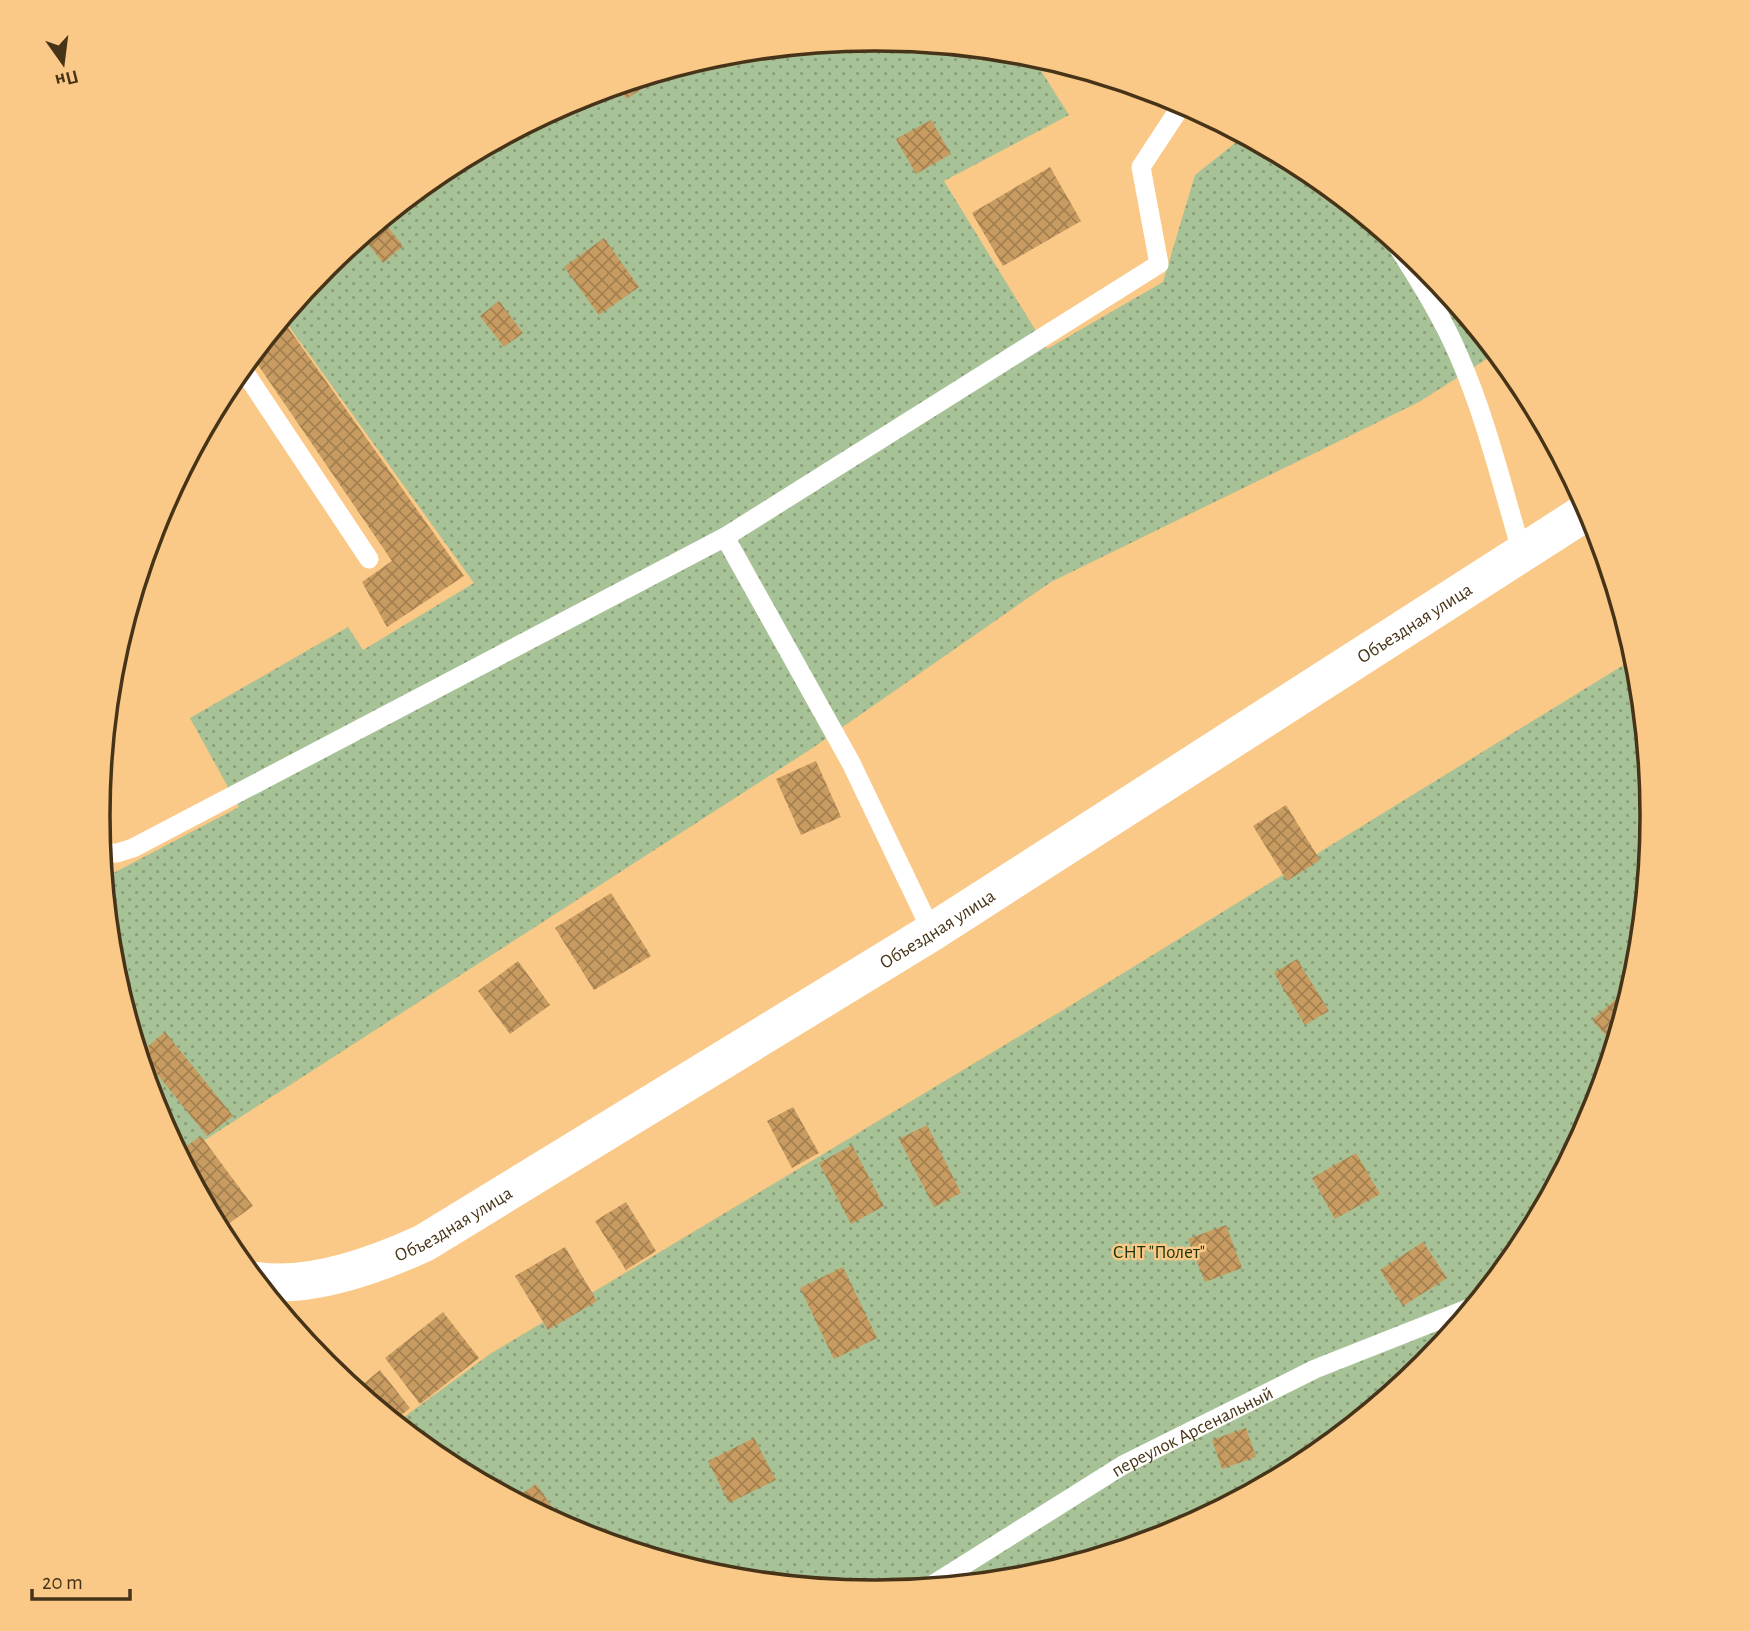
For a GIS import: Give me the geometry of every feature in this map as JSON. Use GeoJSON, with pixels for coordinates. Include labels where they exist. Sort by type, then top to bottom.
{"type":"FeatureCollection","features":[{"type":"Feature","properties":{"kind":"main road","name":"Объездная улица"},"geometry":{"type":"LineString","coordinates":[[268,1281],[322,1278],[373,1266],[424,1243],[932,932],[1579,516]]}},
{"type":"Feature","properties":{"kind":"lane"},"geometry":{"type":"LineString","coordinates":[[111,853],[133,848],[725,537],[1159,264],[1141,167],[1176,113]]}},
{"type":"Feature","properties":{"kind":"lane"},"geometry":{"type":"LineString","coordinates":[[1413,273],[1458,354],[1478,404],[1522,553]]}},
{"type":"Feature","properties":{"kind":"lane"},"geometry":{"type":"LineString","coordinates":[[248,378],[369,559]]}},
{"type":"Feature","properties":{"kind":"lane"},"geometry":{"type":"LineString","coordinates":[[725,537],[851,763],[932,932]]}},
{"type":"Feature","properties":{"kind":"lane","name":"переулок Арсенальный"},"geometry":{"type":"LineString","coordinates":[[945,1577],[1123,1465],[1315,1369],[1455,1314]]}},
{"type":"Feature","properties":{"kind":"green space"},"geometry":{"type":"Polygon","coordinates":[[[875,51],[975,57],[1040,69],[1069,115],[944,181],[1047,349],[1163,282],[1195,175],[1236,142],[1300,180],[1341,209],[1379,241],[1450,311],[1488,358],[1419,402],[1051,582],[811,749],[188,1151],[168,1108],[136,1013],[125,965],[113,873],[239,807],[190,718],[348,627],[363,650],[474,583],[288,325],[334,275],[409,209],[493,153],[582,109],[629,91],[726,65],[825,52],[875,51]]]}},
{"type":"Feature","properties":{"kind":"green space","name":"СНТ \"Полет\""},"geometry":{"type":"Polygon","coordinates":[[[1625,664],[1638,765],[1638,866],[1625,965],[1614,1013],[1582,1108],[1561,1154],[1511,1240],[1450,1320],[1416,1356],[1341,1422],[1257,1478],[1168,1522],[1121,1540],[1024,1566],[925,1579],[825,1579],[726,1566],[629,1540],[582,1522],[493,1478],[404,1417],[490,1354],[1073,1004],[1625,664]]]}},
{"type":"Feature","properties":{"kind":"building"},"geometry":{"type":"Polygon","coordinates":[[[647,86],[626,99],[623,93],[647,86]]]}},
{"type":"Feature","properties":{"kind":"building"},"geometry":{"type":"Polygon","coordinates":[[[931,120],[951,154],[916,174],[896,139],[931,120]]]}},
{"type":"Feature","properties":{"kind":"building"},"geometry":{"type":"Polygon","coordinates":[[[1050,167],[1081,221],[1003,266],[972,213],[1050,167]]]}},
{"type":"Feature","properties":{"kind":"building"},"geometry":{"type":"Polygon","coordinates":[[[388,227],[403,246],[383,263],[368,244],[388,227]]]}},
{"type":"Feature","properties":{"kind":"building"},"geometry":{"type":"Polygon","coordinates":[[[604,238],[639,287],[599,315],[564,267],[604,238]]]}},
{"type":"Feature","properties":{"kind":"building"},"geometry":{"type":"Polygon","coordinates":[[[499,301],[523,333],[504,347],[480,316],[499,301]]]}},
{"type":"Feature","properties":{"kind":"building"},"geometry":{"type":"Polygon","coordinates":[[[287,326],[464,576],[387,627],[362,582],[392,561],[258,364],[287,326]]]}},
{"type":"Feature","properties":{"kind":"building"},"geometry":{"type":"Polygon","coordinates":[[[816,761],[841,817],[801,835],[776,779],[816,761]]]}},
{"type":"Feature","properties":{"kind":"building"},"geometry":{"type":"Polygon","coordinates":[[[1286,805],[1320,860],[1287,881],[1253,826],[1286,805]]]}},
{"type":"Feature","properties":{"kind":"building"},"geometry":{"type":"Polygon","coordinates":[[[611,893],[651,956],[594,990],[555,928],[611,893]]]}},
{"type":"Feature","properties":{"kind":"building"},"geometry":{"type":"Polygon","coordinates":[[[1297,959],[1329,1011],[1305,1025],[1274,973],[1297,959]]]}},
{"type":"Feature","properties":{"kind":"building"},"geometry":{"type":"Polygon","coordinates":[[[518,961],[550,1005],[510,1034],[478,991],[518,961]]]}},
{"type":"Feature","properties":{"kind":"building"},"geometry":{"type":"Polygon","coordinates":[[[1617,998],[1607,1036],[1592,1020],[1617,998]]]}},
{"type":"Feature","properties":{"kind":"building"},"geometry":{"type":"Polygon","coordinates":[[[165,1032],[233,1116],[207,1136],[155,1071],[147,1047],[165,1032]]]}},
{"type":"Feature","properties":{"kind":"building"},"geometry":{"type":"Polygon","coordinates":[[[793,1107],[819,1153],[792,1168],[767,1121],[793,1107]]]}},
{"type":"Feature","properties":{"kind":"building"},"geometry":{"type":"Polygon","coordinates":[[[927,1125],[961,1193],[934,1207],[899,1139],[927,1125]]]}},
{"type":"Feature","properties":{"kind":"building"},"geometry":{"type":"Polygon","coordinates":[[[201,1136],[253,1206],[229,1224],[186,1147],[201,1136]]]}},
{"type":"Feature","properties":{"kind":"building"},"geometry":{"type":"Polygon","coordinates":[[[852,1145],[884,1206],[851,1224],[819,1163],[852,1145]]]}},
{"type":"Feature","properties":{"kind":"building"},"geometry":{"type":"Polygon","coordinates":[[[1356,1153],[1380,1194],[1335,1219],[1312,1178],[1356,1153]]]}},
{"type":"Feature","properties":{"kind":"building"},"geometry":{"type":"Polygon","coordinates":[[[626,1202],[656,1251],[626,1270],[595,1221],[626,1202]]]}},
{"type":"Feature","properties":{"kind":"building"},"geometry":{"type":"Polygon","coordinates":[[[1226,1225],[1242,1268],[1205,1282],[1188,1239],[1226,1225]]]}},
{"type":"Feature","properties":{"kind":"building"},"geometry":{"type":"Polygon","coordinates":[[[1423,1242],[1447,1278],[1403,1306],[1380,1270],[1423,1242]]]}},
{"type":"Feature","properties":{"kind":"building"},"geometry":{"type":"Polygon","coordinates":[[[565,1247],[597,1301],[548,1330],[515,1276],[565,1247]]]}},
{"type":"Feature","properties":{"kind":"building"},"geometry":{"type":"Polygon","coordinates":[[[843,1267],[877,1338],[834,1359],[800,1288],[843,1267]]]}},
{"type":"Feature","properties":{"kind":"building"},"geometry":{"type":"Polygon","coordinates":[[[443,1312],[479,1358],[420,1404],[385,1358],[443,1312]]]}},
{"type":"Feature","properties":{"kind":"building"},"geometry":{"type":"Polygon","coordinates":[[[380,1370],[410,1408],[401,1415],[364,1383],[380,1370]]]}},
{"type":"Feature","properties":{"kind":"building"},"geometry":{"type":"Polygon","coordinates":[[[1246,1428],[1256,1457],[1222,1469],[1212,1440],[1246,1428]]]}},
{"type":"Feature","properties":{"kind":"building"},"geometry":{"type":"Polygon","coordinates":[[[754,1438],[776,1480],[729,1503],[708,1461],[754,1438]]]}},
{"type":"Feature","properties":{"kind":"building"},"geometry":{"type":"Polygon","coordinates":[[[536,1484],[552,1507],[551,1508],[522,1493],[536,1484]]]}}]}
